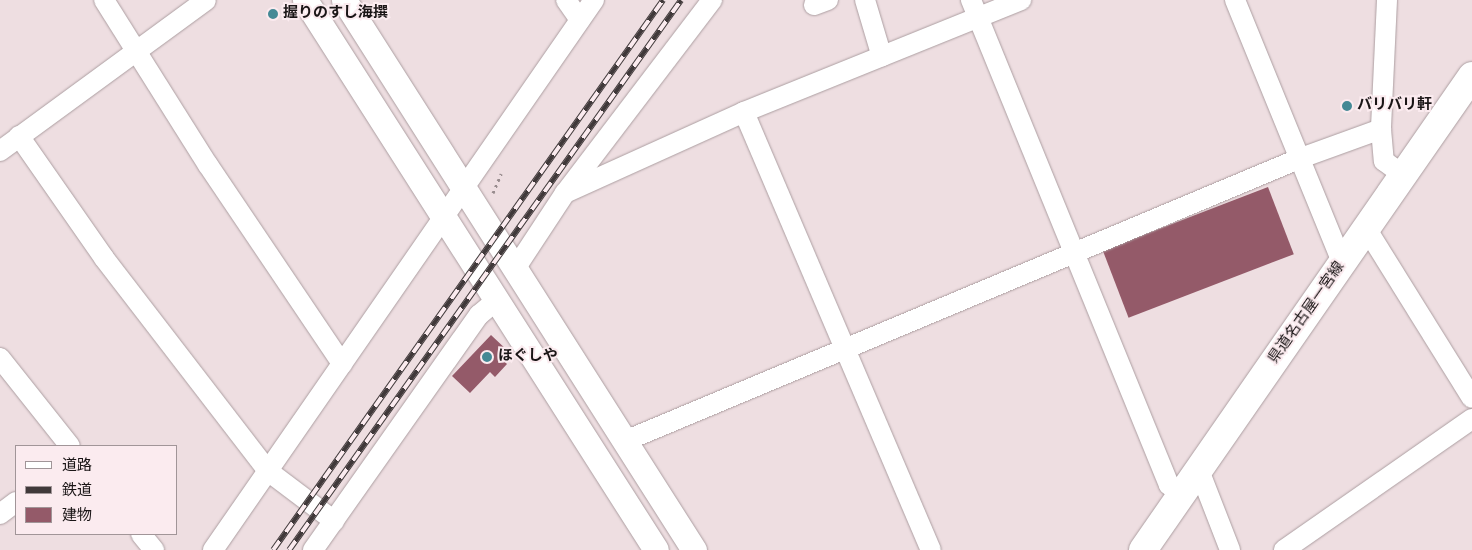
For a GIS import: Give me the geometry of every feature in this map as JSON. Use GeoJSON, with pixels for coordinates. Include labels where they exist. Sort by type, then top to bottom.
{"type":"FeatureCollection","features":[{"type":"Feature","properties":{"kind":"main road","name":"県道名古屋一宮線"},"geometry":{"type":"LineString","coordinates":[[1143,550],[1472,76]]}},
{"type":"Feature","properties":{"kind":"street"},"geometry":{"type":"LineString","coordinates":[[104,0],[342,364]]}},
{"type":"Feature","properties":{"kind":"street"},"geometry":{"type":"LineString","coordinates":[[0,151],[135,50],[206,0]]}},
{"type":"Feature","properties":{"kind":"street"},"geometry":{"type":"LineString","coordinates":[[305,0],[656,550]]}},
{"type":"Feature","properties":{"kind":"street"},"geometry":{"type":"LineString","coordinates":[[344,0],[463,189],[517,266],[694,550]]}},
{"type":"Feature","properties":{"kind":"street"},"geometry":{"type":"LineString","coordinates":[[566,0],[580,20]]}},
{"type":"Feature","properties":{"kind":"street"},"geometry":{"type":"LineString","coordinates":[[213,550],[594,0]]}},
{"type":"Feature","properties":{"kind":"street"},"geometry":{"type":"LineString","coordinates":[[517,266],[565,193],[712,0]]}},
{"type":"Feature","properties":{"kind":"street"},"geometry":{"type":"LineString","coordinates":[[865,0],[882,57]]}},
{"type":"Feature","properties":{"kind":"street"},"geometry":{"type":"LineString","coordinates":[[971,0],[1169,485],[1182,492]]}},
{"type":"Feature","properties":{"kind":"street"},"geometry":{"type":"LineString","coordinates":[[565,193],[744,112],[1021,0]]}},
{"type":"Feature","properties":{"kind":"street"},"geometry":{"type":"LineString","coordinates":[[1235,0],[1342,262]]}},
{"type":"Feature","properties":{"kind":"street"},"geometry":{"type":"LineString","coordinates":[[1387,0],[1381,128],[1384,162],[1403,176]]}},
{"type":"Feature","properties":{"kind":"street"},"geometry":{"type":"LineString","coordinates":[[744,112],[846,347],[931,550]]}},
{"type":"Feature","properties":{"kind":"street"},"geometry":{"type":"LineString","coordinates":[[625,441],[1301,158],[1381,128]]}},
{"type":"Feature","properties":{"kind":"street"},"geometry":{"type":"LineString","coordinates":[[20,136],[116,273],[268,471],[334,521]]}},
{"type":"Feature","properties":{"kind":"street"},"geometry":{"type":"LineString","coordinates":[[1366,228],[1467,374],[1472,398]]}},
{"type":"Feature","properties":{"kind":"street"},"geometry":{"type":"LineString","coordinates":[[313,550],[479,315],[497,300]]}},
{"type":"Feature","properties":{"kind":"street"},"geometry":{"type":"LineString","coordinates":[[0,358],[69,445]]}},
{"type":"Feature","properties":{"kind":"street"},"geometry":{"type":"LineString","coordinates":[[1284,550],[1472,419]]}},
{"type":"Feature","properties":{"kind":"street"},"geometry":{"type":"LineString","coordinates":[[1199,470],[1230,550]]}},
{"type":"Feature","properties":{"kind":"street"},"geometry":{"type":"LineString","coordinates":[[0,514],[15,503]]}},
{"type":"Feature","properties":{"kind":"street"},"geometry":{"type":"LineString","coordinates":[[142,535],[154,550]]}},
{"type":"Feature","properties":{"kind":"path"},"geometry":{"type":"LineString","coordinates":[[489,150],[502,169],[493,194],[498,202]]}},
{"type":"Feature","properties":{"kind":"building"},"geometry":{"type":"Polygon","coordinates":[[[1268,187],[1294,254],[1129,318],[1103,250],[1268,187]]]}},
{"type":"Feature","properties":{"kind":"building"},"geometry":{"type":"Polygon","coordinates":[[[491,335],[509,352],[502,359],[507,364],[495,377],[490,372],[470,393],[452,376],[491,335]]]}},
{"type":"Feature","properties":{"kind":"railway"},"geometry":{"type":"LineString","coordinates":[[273,550],[663,0]]}},
{"type":"Feature","properties":{"kind":"railway"},"geometry":{"type":"LineString","coordinates":[[289,550],[681,0]]}},
{"type":"Feature","properties":{"kind":"place","name":"握りのすし海撰"},"geometry":{"type":"Point","coordinates":[273,14]}},
{"type":"Feature","properties":{"kind":"place","name":"バリバリ軒"},"geometry":{"type":"Point","coordinates":[1347,106]}},
{"type":"Feature","properties":{"kind":"place","name":"ほぐしや"},"geometry":{"type":"Point","coordinates":[487,357]}}]}
